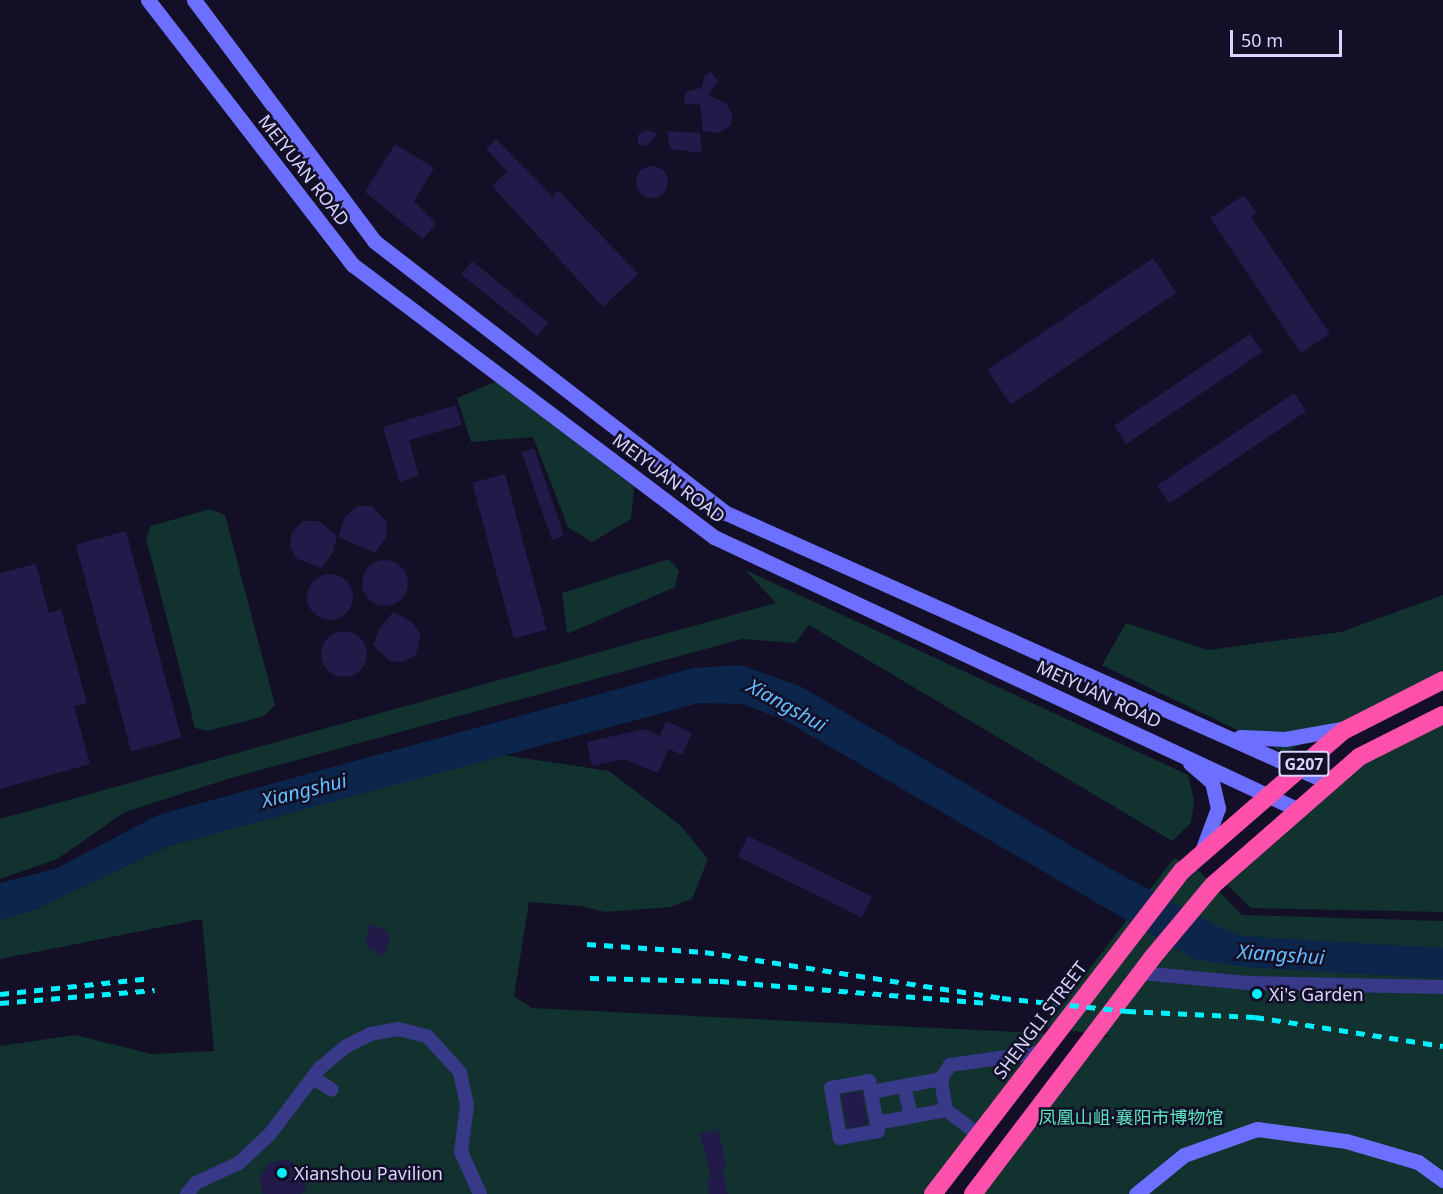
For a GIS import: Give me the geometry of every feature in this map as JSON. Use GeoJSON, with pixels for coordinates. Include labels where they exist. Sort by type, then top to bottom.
{"type":"FeatureCollection","features":[{"type":"Feature","properties":{"kind":"highway","name":"G207"},"geometry":{"type":"LineString","coordinates":[[1200,855],[1300,767],[1350,728],[1443,680]]}},
{"type":"Feature","properties":{"kind":"highway","name":"G207"},"geometry":{"type":"LineString","coordinates":[[1140,974],[1213,885],[1359,757],[1443,715]]}},
{"type":"Feature","properties":{"kind":"highway","name":"SHENGLI STREET"},"geometry":{"type":"LineString","coordinates":[[933,1194],[1127,940],[1181,872],[1200,855]]}},
{"type":"Feature","properties":{"kind":"highway"},"geometry":{"type":"LineString","coordinates":[[974,1194],[1140,974]]}},
{"type":"Feature","properties":{"kind":"main road","name":"MEIYUAN ROAD"},"geometry":{"type":"LineString","coordinates":[[148,0],[353,265],[714,537],[1270,794],[1299,810]]}},
{"type":"Feature","properties":{"kind":"main road","name":"MEIYUAN ROAD"},"geometry":{"type":"LineString","coordinates":[[194,0],[374,241],[726,513],[1300,767],[1329,783]]}},
{"type":"Feature","properties":{"kind":"main road"},"geometry":{"type":"LineString","coordinates":[[1231,737],[1285,739],[1350,728]]}},
{"type":"Feature","properties":{"kind":"main road"},"geometry":{"type":"LineString","coordinates":[[1179,752],[1212,782],[1218,808],[1200,855]]}},
{"type":"Feature","properties":{"kind":"main road"},"geometry":{"type":"LineString","coordinates":[[1136,1194],[1184,1155],[1257,1129],[1346,1141],[1418,1162],[1443,1180]]}},
{"type":"Feature","properties":{"kind":"street"},"geometry":{"type":"LineString","coordinates":[[1140,974],[1248,983],[1443,987]]}},
{"type":"Feature","properties":{"kind":"street"},"geometry":{"type":"LineString","coordinates":[[187,1194],[196,1183],[239,1163],[270,1134],[313,1078],[345,1047],[370,1034],[398,1029],[428,1036],[460,1072],[467,1105],[461,1152],[480,1194]]}},
{"type":"Feature","properties":{"kind":"street"},"geometry":{"type":"LineString","coordinates":[[979,1135],[946,1110],[941,1079],[950,1065],[1043,1052]]}},
{"type":"Feature","properties":{"kind":"street"},"geometry":{"type":"LineString","coordinates":[[313,1078],[332,1090]]}},
{"type":"Feature","properties":{"kind":"street"},"geometry":{"type":"LineString","coordinates":[[871,1092],[941,1079]]}},
{"type":"Feature","properties":{"kind":"street"},"geometry":{"type":"LineString","coordinates":[[869,1081],[871,1092],[878,1131],[840,1138],[831,1088],[869,1081]]}},
{"type":"Feature","properties":{"kind":"street"},"geometry":{"type":"LineString","coordinates":[[904,1086],[911,1116]]}},
{"type":"Feature","properties":{"kind":"street"},"geometry":{"type":"LineString","coordinates":[[877,1123],[946,1110]]}},
{"type":"Feature","properties":{"kind":"green space"},"geometry":{"type":"Polygon","coordinates":[[[497,381],[634,487],[631,519],[592,542],[568,527],[533,437],[471,442],[457,398],[497,381]]]}},
{"type":"Feature","properties":{"kind":"green space"},"geometry":{"type":"Polygon","coordinates":[[[210,509],[225,515],[275,705],[264,716],[208,731],[195,728],[146,538],[151,526],[210,509]]]}},
{"type":"Feature","properties":{"kind":"green space"},"geometry":{"type":"Polygon","coordinates":[[[669,559],[679,571],[675,587],[567,634],[562,593],[669,559]]]}},
{"type":"Feature","properties":{"kind":"green space"},"geometry":{"type":"Polygon","coordinates":[[[745,570],[1188,775],[1194,801],[1191,823],[1172,841],[809,625],[795,643],[742,639],[231,778],[125,812],[57,859],[0,879],[0,819],[776,603],[745,570]]]}},
{"type":"Feature","properties":{"kind":"green space"},"geometry":{"type":"Polygon","coordinates":[[[1443,595],[1443,670],[1285,753],[1102,665],[1126,623],[1208,650],[1341,632],[1443,595]]]}},
{"type":"Feature","properties":{"kind":"green space"},"geometry":{"type":"Polygon","coordinates":[[[1443,722],[1443,912],[1251,908],[1227,885],[1366,761],[1443,722]]]}},
{"type":"Feature","properties":{"kind":"green space"},"geometry":{"type":"Polygon","coordinates":[[[497,754],[609,771],[680,825],[708,859],[692,899],[670,907],[605,912],[581,906],[529,902],[514,996],[532,1008],[1057,1034],[933,1194],[0,1194],[0,1046],[75,1035],[152,1054],[214,1051],[202,919],[0,959],[0,920],[36,909],[169,846],[497,754]]]}},
{"type":"Feature","properties":{"kind":"green space","name":"Xi's Garden"},"geometry":{"type":"Polygon","coordinates":[[[1174,858],[1196,868],[1242,915],[1443,921],[1443,1194],[973,1194],[1088,1042],[1110,1036],[1045,1027],[1174,858]]]}},
{"type":"Feature","properties":{"kind":"water","name":"Xiangshui"},"geometry":{"type":"Polygon","coordinates":[[[741,665],[800,686],[1109,868],[1217,926],[1241,936],[1443,948],[1443,979],[1245,967],[1193,959],[786,721],[743,704],[699,703],[169,846],[36,909],[0,920],[0,883],[55,869],[158,815],[694,668],[741,665]]]}},
{"type":"Feature","properties":{"kind":"building"},"geometry":{"type":"Polygon","coordinates":[[[711,72],[718,81],[708,95],[726,103],[733,116],[731,125],[719,133],[703,131],[700,105],[684,104],[685,92],[701,88],[705,75],[711,72]]]}},
{"type":"Feature","properties":{"kind":"building"},"geometry":{"type":"Polygon","coordinates":[[[646,130],[658,133],[646,146],[638,145],[638,135],[646,130]]]}},
{"type":"Feature","properties":{"kind":"building"},"geometry":{"type":"Polygon","coordinates":[[[667,131],[700,133],[702,153],[670,149],[667,131]]]}},
{"type":"Feature","properties":{"kind":"building"},"geometry":{"type":"Polygon","coordinates":[[[496,139],[552,196],[558,190],[638,274],[603,307],[492,186],[507,171],[486,149],[496,139]]]}},
{"type":"Feature","properties":{"kind":"building"},"geometry":{"type":"Polygon","coordinates":[[[395,144],[434,168],[414,201],[436,224],[423,239],[365,192],[395,144]]]}},
{"type":"Feature","properties":{"kind":"building"},"geometry":{"type":"Polygon","coordinates":[[[652,166],[663,171],[668,182],[663,193],[652,198],[641,193],[636,182],[641,171],[652,166]]]}},
{"type":"Feature","properties":{"kind":"building"},"geometry":{"type":"Polygon","coordinates":[[[1244,195],[1257,213],[1251,217],[1330,334],[1301,353],[1210,218],[1244,195]]]}},
{"type":"Feature","properties":{"kind":"building"},"geometry":{"type":"Polygon","coordinates":[[[1153,258],[1176,293],[1011,405],[987,370],[1153,258]]]}},
{"type":"Feature","properties":{"kind":"building"},"geometry":{"type":"Polygon","coordinates":[[[472,261],[548,323],[537,336],[461,274],[472,261]]]}},
{"type":"Feature","properties":{"kind":"building"},"geometry":{"type":"Polygon","coordinates":[[[1250,334],[1262,352],[1126,444],[1114,426],[1250,334]]]}},
{"type":"Feature","properties":{"kind":"building"},"geometry":{"type":"Polygon","coordinates":[[[1294,393],[1306,411],[1170,504],[1157,485],[1294,393]]]}},
{"type":"Feature","properties":{"kind":"building"},"geometry":{"type":"Polygon","coordinates":[[[456,405],[462,425],[409,440],[419,476],[399,482],[383,427],[456,405]]]}},
{"type":"Feature","properties":{"kind":"building"},"geometry":{"type":"Polygon","coordinates":[[[534,448],[564,536],[552,540],[522,452],[534,448]]]}},
{"type":"Feature","properties":{"kind":"building"},"geometry":{"type":"Polygon","coordinates":[[[505,474],[547,630],[514,638],[472,483],[505,474]]]}},
{"type":"Feature","properties":{"kind":"building"},"geometry":{"type":"Polygon","coordinates":[[[357,506],[372,506],[387,522],[386,537],[375,553],[338,537],[345,517],[357,506]]]}},
{"type":"Feature","properties":{"kind":"building"},"geometry":{"type":"Polygon","coordinates":[[[303,521],[319,521],[337,536],[333,552],[322,568],[297,559],[290,547],[292,532],[303,521]]]}},
{"type":"Feature","properties":{"kind":"building"},"geometry":{"type":"Polygon","coordinates":[[[126,531],[181,738],[131,751],[76,544],[126,531]]]}},
{"type":"Feature","properties":{"kind":"building"},"geometry":{"type":"Polygon","coordinates":[[[385,560],[401,567],[408,583],[401,599],[385,606],[369,599],[362,583],[369,567],[385,560]]]}},
{"type":"Feature","properties":{"kind":"building"},"geometry":{"type":"Polygon","coordinates":[[[36,564],[49,613],[61,609],[87,703],[74,706],[90,764],[0,789],[0,573],[36,564]]]}},
{"type":"Feature","properties":{"kind":"building"},"geometry":{"type":"Polygon","coordinates":[[[330,574],[346,581],[353,597],[346,613],[330,620],[314,613],[307,597],[314,581],[330,574]]]}},
{"type":"Feature","properties":{"kind":"building"},"geometry":{"type":"Polygon","coordinates":[[[393,612],[412,622],[421,635],[416,655],[403,662],[390,661],[373,645],[379,629],[393,612]]]}},
{"type":"Feature","properties":{"kind":"building"},"geometry":{"type":"Polygon","coordinates":[[[344,631],[360,638],[367,654],[360,670],[344,677],[328,670],[321,654],[328,638],[344,631]]]}},
{"type":"Feature","properties":{"kind":"building"},"geometry":{"type":"Polygon","coordinates":[[[666,721],[692,733],[682,755],[669,749],[658,773],[624,759],[592,766],[587,742],[644,729],[660,736],[666,721]]]}},
{"type":"Feature","properties":{"kind":"building"},"geometry":{"type":"Polygon","coordinates":[[[748,836],[872,896],[862,917],[738,857],[748,836]]]}},
{"type":"Feature","properties":{"kind":"building"},"geometry":{"type":"Polygon","coordinates":[[[371,924],[386,930],[390,940],[383,956],[369,949],[365,939],[371,924]]]}},
{"type":"Feature","properties":{"kind":"building"},"geometry":{"type":"Polygon","coordinates":[[[862,1091],[868,1124],[847,1128],[841,1095],[862,1091]]]}},
{"type":"Feature","properties":{"kind":"building"},"geometry":{"type":"Polygon","coordinates":[[[718,1129],[727,1167],[722,1168],[728,1194],[709,1194],[706,1179],[711,1178],[700,1134],[718,1129]]]}},
{"type":"Feature","properties":{"kind":"building","name":"Xianshou Pavilion"},"geometry":{"type":"Polygon","coordinates":[[[286,1159],[300,1167],[306,1189],[302,1194],[263,1194],[259,1178],[269,1163],[286,1159]]]}},
{"type":"Feature","properties":{"kind":"railway"},"geometry":{"type":"LineString","coordinates":[[587,944],[705,952],[1002,998],[1127,1011],[1255,1017],[1443,1046]]}},
{"type":"Feature","properties":{"kind":"railway"},"geometry":{"type":"LineString","coordinates":[[0,994],[151,978]]}},
{"type":"Feature","properties":{"kind":"railway"},"geometry":{"type":"LineString","coordinates":[[590,978],[720,981],[985,1003]]}},
{"type":"Feature","properties":{"kind":"railway"},"geometry":{"type":"LineString","coordinates":[[0,1003],[154,990]]}},
{"type":"Feature","properties":{"kind":"place","name":"Xi's Garden"},"geometry":{"type":"Point","coordinates":[1257,994]}},
{"type":"Feature","properties":{"kind":"place","name":"Xianshou Pavilion"},"geometry":{"type":"Point","coordinates":[282,1173]}},
{"type":"Feature","properties":{"kind":"park label","name":"凤凰山岨·襄阳市博物馆"},"geometry":{"type":"Point","coordinates":[1131,1117]}}]}
